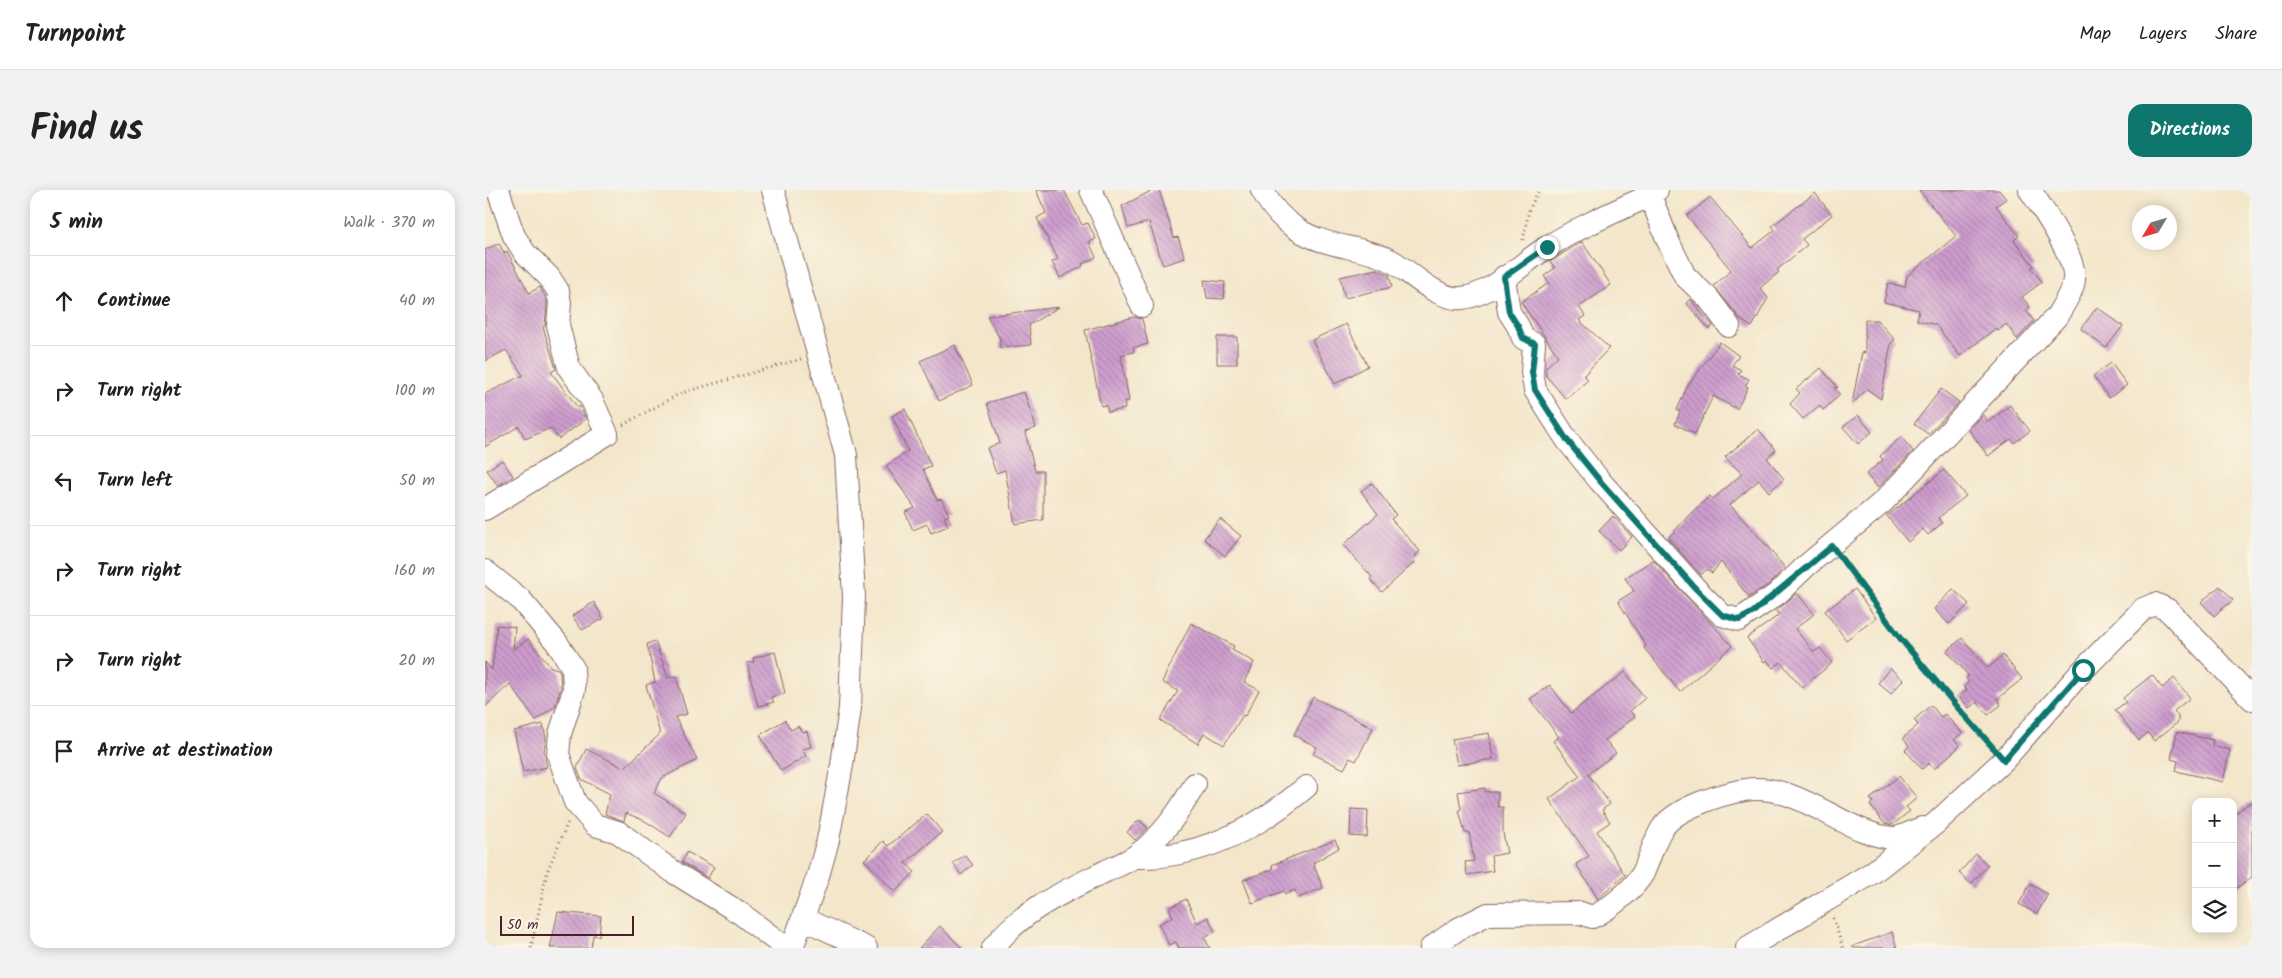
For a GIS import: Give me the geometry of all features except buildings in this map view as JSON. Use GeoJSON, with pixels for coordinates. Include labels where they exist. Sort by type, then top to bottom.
{"type":"FeatureCollection","features":[{"type":"Feature","properties":{"kind":"street"},"geometry":{"type":"LineString","coordinates":[[485,509],[607,434],[592,400],[569,368],[558,324],[560,303],[558,291],[549,278],[525,253],[514,236],[498,190]]}},
{"type":"Feature","properties":{"kind":"street"},"geometry":{"type":"LineString","coordinates":[[773,190],[846,456],[854,597],[850,708],[842,765],[828,840],[804,919],[792,948]]}},
{"type":"Feature","properties":{"kind":"street"},"geometry":{"type":"LineString","coordinates":[[1091,190],[1142,306]]}},
{"type":"Feature","properties":{"kind":"street"},"geometry":{"type":"LineString","coordinates":[[1262,190],[1281,218],[1298,230],[1317,239],[1388,259],[1406,269],[1424,284],[1452,297],[1462,298],[1483,293],[1511,272],[1571,233],[1652,192],[1668,241],[1685,276],[1709,299],[1729,326]]}},
{"type":"Feature","properties":{"kind":"street"},"geometry":{"type":"LineString","coordinates":[[1511,272],[1509,312],[1523,338],[1535,344],[1532,372],[1535,390],[1545,408],[1600,481],[1696,589],[1722,615],[1739,620],[1752,613],[1884,501],[2057,316],[2071,290],[2074,274],[2061,240],[2030,190]]}},
{"type":"Feature","properties":{"kind":"street"},"geometry":{"type":"LineString","coordinates":[[485,571],[519,599],[557,643],[573,668],[574,690],[560,734],[558,754],[575,802],[595,825],[618,832],[675,873],[740,913],[786,948]]}},
{"type":"Feature","properties":{"kind":"street"},"geometry":{"type":"LineString","coordinates":[[1747,948],[1872,873],[1936,824],[2004,760],[2096,657],[2143,609],[2155,604],[2168,610],[2252,699]]}},
{"type":"Feature","properties":{"kind":"street"},"geometry":{"type":"LineString","coordinates":[[993,948],[1019,922],[1046,901],[1135,857],[1168,827],[1195,784]]}},
{"type":"Feature","properties":{"kind":"street"},"geometry":{"type":"LineString","coordinates":[[1135,857],[1153,858],[1172,855],[1222,842],[1286,804],[1305,787]]}},
{"type":"Feature","properties":{"kind":"street"},"geometry":{"type":"LineString","coordinates":[[1431,948],[1458,929],[1488,914],[1581,913],[1592,917],[1602,913],[1642,875],[1662,828],[1670,820],[1681,812],[1716,798],[1747,790],[1771,792],[1791,797],[1823,809],[1867,832],[1894,838],[1936,824]]}},
{"type":"Feature","properties":{"kind":"street"},"geometry":{"type":"LineString","coordinates":[[804,919],[866,948]]}},
{"type":"Feature","properties":{"kind":"path"},"geometry":{"type":"LineString","coordinates":[[1511,272],[1529,210],[1539,190]]}},
{"type":"Feature","properties":{"kind":"path"},"geometry":{"type":"LineString","coordinates":[[607,434],[681,393],[819,355]]}},
{"type":"Feature","properties":{"kind":"path"},"geometry":{"type":"LineString","coordinates":[[1832,546],[1900,638],[2004,760]]}},
{"type":"Feature","properties":{"kind":"path"},"geometry":{"type":"LineString","coordinates":[[531,948],[547,872],[575,802]]}},
{"type":"Feature","properties":{"kind":"path"},"geometry":{"type":"LineString","coordinates":[[1827,900],[1843,948]]}},
{"type":"Feature","properties":{"kind":"route"},"geometry":{"type":"LineString","coordinates":[[1547,247],[1504,277],[1509,312],[1523,338],[1535,344],[1532,372],[1535,390],[1567,440],[1600,481],[1696,589],[1722,615],[1739,620],[1752,613],[1832,546],[1900,638],[2004,760],[2083,670]]}}]}
